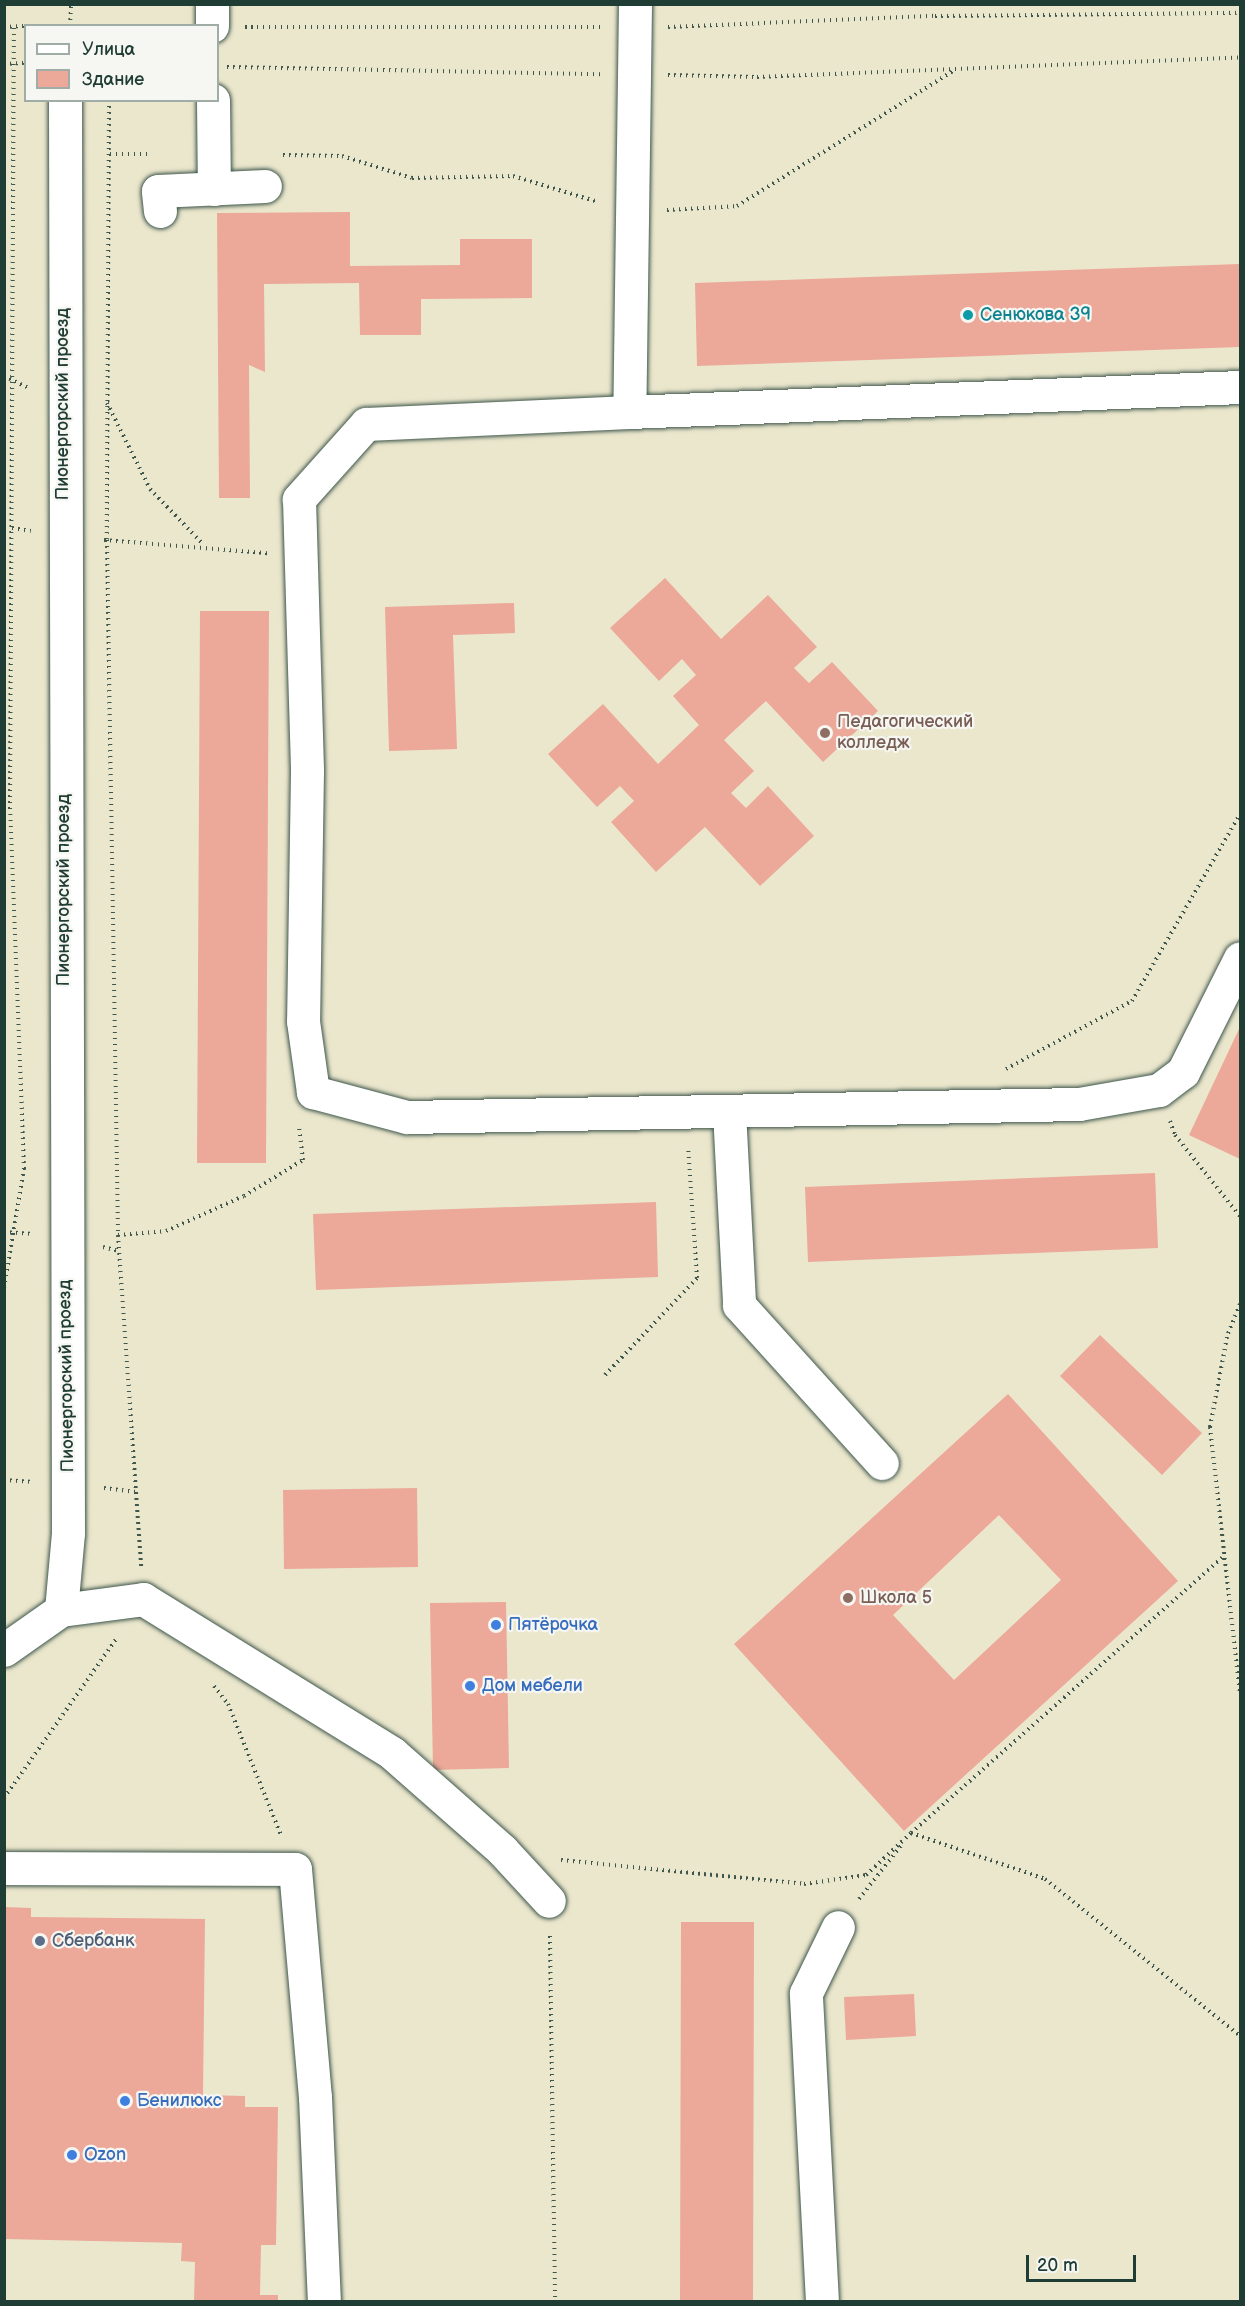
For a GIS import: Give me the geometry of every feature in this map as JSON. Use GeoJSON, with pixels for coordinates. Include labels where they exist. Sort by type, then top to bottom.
{"type":"FeatureCollection","features":[{"type":"Feature","properties":{"kind":"street"},"geometry":{"type":"LineString","coordinates":[[212,4],[226,26]]}},
{"type":"Feature","properties":{"kind":"street"},"geometry":{"type":"LineString","coordinates":[[629,412],[631,74],[635,16]]}},
{"type":"Feature","properties":{"kind":"street","name":"Пионергорский проезд"},"geometry":{"type":"LineString","coordinates":[[61,1610],[68,1533],[63,534],[65,102]]}},
{"type":"Feature","properties":{"kind":"street"},"geometry":{"type":"LineString","coordinates":[[213,102],[213,189]]}},
{"type":"Feature","properties":{"kind":"street"},"geometry":{"type":"LineString","coordinates":[[160,211],[159,191],[213,189],[268,171]]}},
{"type":"Feature","properties":{"kind":"street"},"geometry":{"type":"LineString","coordinates":[[1240,387],[366,424],[299,499],[304,557],[303,1021],[313,1092],[407,1117],[1079,1104],[1159,1090],[1188,1063],[1240,958]]}},
{"type":"Feature","properties":{"kind":"street"},"geometry":{"type":"LineString","coordinates":[[729,1111],[739,1305],[882,1463]]}},
{"type":"Feature","properties":{"kind":"street"},"geometry":{"type":"LineString","coordinates":[[4,1650],[61,1610],[143,1599],[392,1753],[502,1850],[549,1901]]}},
{"type":"Feature","properties":{"kind":"street"},"geometry":{"type":"LineString","coordinates":[[4,1868],[295,1869],[315,2097],[324,2301]]}},
{"type":"Feature","properties":{"kind":"street"},"geometry":{"type":"LineString","coordinates":[[822,2301],[806,1993],[838,1927]]}},
{"type":"Feature","properties":{"kind":"path"},"geometry":{"type":"LineString","coordinates":[[70,24],[71,4]]}},
{"type":"Feature","properties":{"kind":"path"},"geometry":{"type":"LineString","coordinates":[[226,26],[635,16],[1240,13]]}},
{"type":"Feature","properties":{"kind":"path"},"geometry":{"type":"LineString","coordinates":[[4,1288],[24,1169],[10,809],[14,26]]}},
{"type":"Feature","properties":{"kind":"path"},"geometry":{"type":"LineString","coordinates":[[4,27],[24,26]]}},
{"type":"Feature","properties":{"kind":"path"},"geometry":{"type":"LineString","coordinates":[[219,67],[757,77],[1240,58]]}},
{"type":"Feature","properties":{"kind":"path"},"geometry":{"type":"LineString","coordinates":[[4,64],[24,63]]}},
{"type":"Feature","properties":{"kind":"path"},"geometry":{"type":"LineString","coordinates":[[268,171],[342,156],[412,178],[513,176],[629,212],[737,206],[957,69]]}},
{"type":"Feature","properties":{"kind":"path"},"geometry":{"type":"LineString","coordinates":[[4,1798],[143,1599],[118,1235],[107,540],[110,102]]}},
{"type":"Feature","properties":{"kind":"path"},"geometry":{"type":"LineString","coordinates":[[110,154],[156,154]]}},
{"type":"Feature","properties":{"kind":"path"},"geometry":{"type":"LineString","coordinates":[[107,402],[150,489],[203,545]]}},
{"type":"Feature","properties":{"kind":"path"},"geometry":{"type":"LineString","coordinates":[[12,528],[107,540],[203,545],[304,557]]}},
{"type":"Feature","properties":{"kind":"path"},"geometry":{"type":"LineString","coordinates":[[1159,1090],[1175,1136],[1240,1216]]}},
{"type":"Feature","properties":{"kind":"path"},"geometry":{"type":"LineString","coordinates":[[118,1235],[166,1231],[244,1196],[303,1160]]}},
{"type":"Feature","properties":{"kind":"path"},"geometry":{"type":"LineString","coordinates":[[1240,1304],[1227,1337],[1210,1427],[1240,1694]]}},
{"type":"Feature","properties":{"kind":"path"},"geometry":{"type":"LineString","coordinates":[[565,1861],[804,1884],[866,1875],[910,1833],[1225,1555]]}},
{"type":"Feature","properties":{"kind":"path"},"geometry":{"type":"LineString","coordinates":[[207,1678],[228,1704],[295,1869]]}},
{"type":"Feature","properties":{"kind":"path"},"geometry":{"type":"LineString","coordinates":[[838,1927],[910,1833]]}},
{"type":"Feature","properties":{"kind":"path"},"geometry":{"type":"LineString","coordinates":[[910,1833],[1045,1879],[1240,2036]]}},
{"type":"Feature","properties":{"kind":"path"},"geometry":{"type":"LineString","coordinates":[[549,1901],[555,2301]]}},
{"type":"Feature","properties":{"kind":"building"},"geometry":{"type":"Polygon","coordinates":[[[350,212],[350,266],[460,265],[460,239],[532,239],[532,298],[421,299],[421,335],[360,335],[359,283],[264,284],[265,372],[249,365],[250,498],[219,498],[217,213],[350,212]]]}},
{"type":"Feature","properties":{"kind":"building","name":"Сенюкова 39"},"geometry":{"type":"Polygon","coordinates":[[[1240,264],[1240,347],[697,366],[695,283],[1240,264]]]}},
{"type":"Feature","properties":{"kind":"building","name":"Педагогический колледж"},"geometry":{"type":"Polygon","coordinates":[[[665,578],[721,639],[768,595],[817,647],[794,668],[809,683],[832,662],[878,711],[823,762],[766,701],[724,740],[754,771],[731,793],[746,808],[768,786],[814,836],[760,886],[705,827],[656,872],[611,822],[634,801],[620,786],[597,807],[548,754],[603,704],[658,764],[699,725],[673,696],[696,675],[682,659],[659,681],[610,628],[665,578]]]}},
{"type":"Feature","properties":{"kind":"building"},"geometry":{"type":"Polygon","coordinates":[[[514,603],[515,633],[453,635],[457,749],[389,751],[385,607],[514,603]]]}},
{"type":"Feature","properties":{"kind":"building"},"geometry":{"type":"Polygon","coordinates":[[[200,611],[269,611],[266,1163],[197,1163],[200,611]]]}},
{"type":"Feature","properties":{"kind":"building"},"geometry":{"type":"Polygon","coordinates":[[[1240,1027],[1240,1159],[1189,1135],[1240,1027]]]}},
{"type":"Feature","properties":{"kind":"building"},"geometry":{"type":"Polygon","coordinates":[[[1155,1173],[1158,1248],[808,1262],[805,1187],[1155,1173]]]}},
{"type":"Feature","properties":{"kind":"building"},"geometry":{"type":"Polygon","coordinates":[[[656,1202],[658,1277],[316,1290],[313,1214],[656,1202]]]}},
{"type":"Feature","properties":{"kind":"building"},"geometry":{"type":"Polygon","coordinates":[[[1100,1335],[1202,1433],[1162,1475],[1060,1376],[1100,1335]]]}},
{"type":"Feature","properties":{"kind":"building","name":"Школа 5"},"geometry":{"type":"Polygon","coordinates":[[[1008,1394],[1178,1581],[904,1831],[734,1644],[1008,1394]],[[999,1515],[893,1615],[954,1680],[1061,1580],[999,1515]]]}},
{"type":"Feature","properties":{"kind":"building"},"geometry":{"type":"Polygon","coordinates":[[[417,1488],[418,1567],[284,1569],[283,1490],[417,1488]]]}},
{"type":"Feature","properties":{"kind":"building","name":"Дом мебели"},"geometry":{"type":"Polygon","coordinates":[[[506,1602],[509,1768],[433,1770],[430,1603],[506,1602]]]}},
{"type":"Feature","properties":{"kind":"building","name":"Бенилюкс"},"geometry":{"type":"Polygon","coordinates":[[[5,1907],[31,1908],[31,1917],[205,1919],[203,2095],[245,2096],[245,2107],[278,2107],[276,2245],[261,2245],[260,2295],[278,2295],[278,2302],[194,2302],[195,2262],[181,2261],[182,2243],[5,2239],[5,1907]]]}},
{"type":"Feature","properties":{"kind":"building"},"geometry":{"type":"Polygon","coordinates":[[[681,1922],[754,1922],[753,2302],[680,2302],[681,1922]]]}},
{"type":"Feature","properties":{"kind":"building"},"geometry":{"type":"Polygon","coordinates":[[[914,1994],[916,2036],[846,2040],[844,1997],[914,1994]]]}},
{"type":"Feature","properties":{"kind":"place","name":"Сенюкова 39"},"geometry":{"type":"Point","coordinates":[968,315]}},
{"type":"Feature","properties":{"kind":"place","name":"Педагогический колледж"},"geometry":{"type":"Point","coordinates":[825,733]}},
{"type":"Feature","properties":{"kind":"place","name":"Школа 5"},"geometry":{"type":"Point","coordinates":[848,1598]}},
{"type":"Feature","properties":{"kind":"place","name":"Пятёрочка"},"geometry":{"type":"Point","coordinates":[496,1625]}},
{"type":"Feature","properties":{"kind":"place","name":"Дом мебели"},"geometry":{"type":"Point","coordinates":[470,1686]}},
{"type":"Feature","properties":{"kind":"place","name":"Сбербанк"},"geometry":{"type":"Point","coordinates":[40,1941]}},
{"type":"Feature","properties":{"kind":"place","name":"Бенилюкс"},"geometry":{"type":"Point","coordinates":[125,2101]}},
{"type":"Feature","properties":{"kind":"place","name":"Ozon"},"geometry":{"type":"Point","coordinates":[72,2155]}}]}
